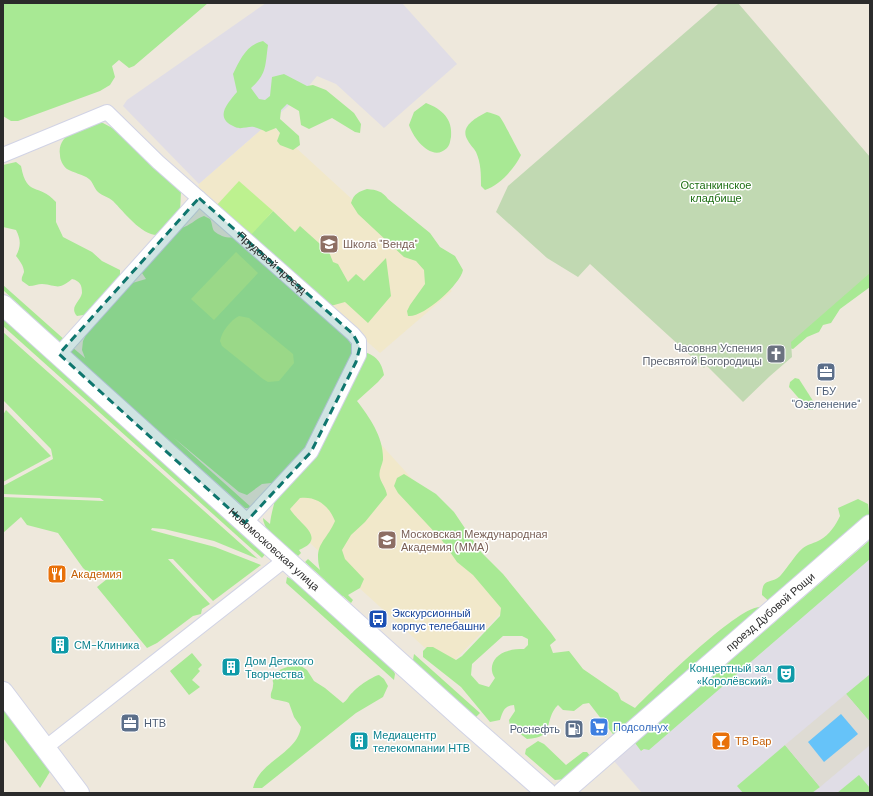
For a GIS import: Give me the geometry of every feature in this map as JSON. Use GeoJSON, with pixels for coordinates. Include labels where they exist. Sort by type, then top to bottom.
{"type":"FeatureCollection","features":[{"type":"Feature","properties":{"kind":"main road","name":"Новомосковская улица"},"geometry":{"type":"LineString","coordinates":[[3,305],[466,722],[547,793]]}},
{"type":"Feature","properties":{"kind":"main road","name":"проезд Дубовой Рощи"},"geometry":{"type":"LineString","coordinates":[[562,793],[870,525]]}},
{"type":"Feature","properties":{"kind":"main road"},"geometry":{"type":"LineString","coordinates":[[3,692],[45,748],[71,790]]}},
{"type":"Feature","properties":{"kind":"street","name":"Прудовой проезд"},"geometry":{"type":"LineString","coordinates":[[3,154],[106,112],[158,162],[353,334],[359,341],[359,355],[318,441],[303,462],[245,523]]}},
{"type":"Feature","properties":{"kind":"street"},"geometry":{"type":"LineString","coordinates":[[59,354],[199,198]]}},
{"type":"Feature","properties":{"kind":"street"},"geometry":{"type":"LineString","coordinates":[[45,748],[286,559]]}},
{"type":"Feature","properties":{"kind":"highlighted area"},"geometry":{"type":"Polygon","coordinates":[[[199,198],[353,334],[360,347],[356,362],[311,452],[245,523],[59,354],[199,198]]]}},
{"type":"Feature","properties":{"kind":"shaded area"},"geometry":{"type":"Polygon","coordinates":[[[266,3],[402,3],[457,64],[384,128],[336,84],[317,76],[303,93],[199,184],[123,106],[127,100],[266,3]]]}},
{"type":"Feature","properties":{"kind":"shaded area","name":"Школа \"Венда\""},"geometry":{"type":"Polygon","coordinates":[[[269,123],[452,291],[380,353],[198,191],[199,184],[269,123]]]}},
{"type":"Feature","properties":{"kind":"shaded area","name":"Московская Международная Академия (ММА)"},"geometry":{"type":"Polygon","coordinates":[[[349,409],[518,596],[447,668],[277,513],[349,409]]]}},
{"type":"Feature","properties":{"kind":"shaded area"},"geometry":{"type":"Polygon","coordinates":[[[870,552],[870,793],[642,793],[614,761],[635,743],[642,751],[870,552]]]}},
{"type":"Feature","properties":{"kind":"shaded area"},"geometry":{"type":"Polygon","coordinates":[[[846,694],[870,722],[870,745],[820,787],[785,745],[846,694]]]}},
{"type":"Feature","properties":{"kind":"green space"},"geometry":{"type":"Polygon","coordinates":[[[3,3],[208,3],[134,66],[129,68],[119,60],[112,66],[115,77],[110,85],[100,91],[18,121],[11,121],[3,116],[3,3]]]}},
{"type":"Feature","properties":{"kind":"green space","name":"Останкинское кладбище"},"geometry":{"type":"Polygon","coordinates":[[[738,3],[870,157],[870,273],[791,342],[792,357],[743,402],[706,365],[704,368],[590,264],[578,277],[547,258],[496,212],[508,186],[718,4],[738,3]]]}},
{"type":"Feature","properties":{"kind":"green space"},"geometry":{"type":"Polygon","coordinates":[[[263,41],[268,45],[266,64],[263,74],[251,88],[259,99],[265,100],[270,96],[272,77],[284,74],[307,86],[313,85],[326,90],[354,113],[361,124],[360,133],[355,132],[332,118],[309,129],[301,125],[299,111],[287,104],[281,110],[280,119],[299,136],[300,145],[293,150],[280,145],[277,141],[280,133],[276,128],[266,132],[254,127],[237,128],[228,123],[225,119],[224,110],[237,92],[233,74],[244,54],[252,46],[263,41]]]}},
{"type":"Feature","properties":{"kind":"green space"},"geometry":{"type":"Polygon","coordinates":[[[426,103],[437,108],[445,116],[450,125],[451,137],[449,144],[447,148],[441,152],[435,153],[424,147],[419,142],[409,125],[414,112],[426,103]]]}},
{"type":"Feature","properties":{"kind":"green space"},"geometry":{"type":"Polygon","coordinates":[[[487,112],[498,115],[501,118],[521,155],[515,165],[501,181],[485,190],[481,186],[478,156],[465,134],[471,122],[487,112]]]}},
{"type":"Feature","properties":{"kind":"green space"},"geometry":{"type":"Polygon","coordinates":[[[94,122],[103,123],[116,130],[181,191],[180,213],[158,235],[146,232],[140,228],[110,198],[101,195],[89,179],[69,170],[63,165],[60,157],[60,148],[65,137],[70,133],[94,122]]]}},
{"type":"Feature","properties":{"kind":"green space"},"geometry":{"type":"Polygon","coordinates":[[[16,162],[21,166],[23,176],[30,186],[44,192],[56,202],[56,222],[63,237],[92,252],[102,261],[120,270],[120,277],[89,314],[77,316],[75,313],[75,307],[82,293],[82,288],[77,281],[72,279],[60,286],[42,284],[29,286],[22,281],[24,270],[16,256],[20,246],[19,237],[16,230],[3,227],[3,165],[16,162]]]}},
{"type":"Feature","properties":{"kind":"green space"},"geometry":{"type":"Polygon","coordinates":[[[239,181],[273,211],[250,236],[216,206],[239,181]]]}},
{"type":"Feature","properties":{"kind":"green space"},"geometry":{"type":"Polygon","coordinates":[[[367,189],[376,190],[386,196],[430,233],[440,247],[455,256],[463,270],[455,284],[448,292],[431,306],[415,315],[408,316],[407,311],[425,284],[424,270],[416,261],[404,257],[358,214],[351,203],[352,200],[359,192],[367,189]]]}},
{"type":"Feature","properties":{"kind":"green space"},"geometry":{"type":"Polygon","coordinates":[[[273,211],[295,232],[300,226],[329,252],[333,262],[338,264],[348,282],[356,274],[364,281],[386,258],[391,296],[368,323],[345,302],[327,307],[354,349],[370,354],[378,360],[383,369],[384,375],[357,401],[367,414],[379,436],[383,452],[380,475],[387,495],[365,522],[351,535],[342,550],[345,559],[364,579],[360,588],[348,595],[353,600],[351,603],[343,596],[336,595],[329,589],[325,580],[305,562],[308,559],[320,570],[318,561],[319,549],[335,521],[322,503],[317,500],[300,498],[290,509],[309,531],[311,541],[299,550],[301,553],[298,556],[281,547],[265,526],[263,518],[270,524],[277,491],[271,483],[262,484],[247,495],[239,492],[174,438],[252,508],[245,508],[73,355],[71,351],[72,347],[85,358],[82,350],[83,341],[95,316],[129,284],[146,279],[142,273],[141,267],[181,228],[204,216],[210,219],[213,230],[217,233],[222,236],[237,237],[244,235],[257,226],[273,211]]]}},
{"type":"Feature","properties":{"kind":"green space"},"geometry":{"type":"Polygon","coordinates":[[[236,252],[258,273],[214,320],[191,299],[236,252]]]}},
{"type":"Feature","properties":{"kind":"green space"},"geometry":{"type":"Polygon","coordinates":[[[870,269],[870,287],[840,309],[831,323],[823,325],[819,332],[807,337],[793,349],[789,348],[788,341],[870,269]]]}},
{"type":"Feature","properties":{"kind":"green space"},"geometry":{"type":"Polygon","coordinates":[[[3,285],[66,341],[60,343],[3,290],[3,285]]]}},
{"type":"Feature","properties":{"kind":"green space"},"geometry":{"type":"Polygon","coordinates":[[[239,316],[249,318],[293,354],[294,363],[279,381],[268,382],[263,379],[222,346],[220,341],[221,337],[227,327],[239,316]]]}},
{"type":"Feature","properties":{"kind":"green space"},"geometry":{"type":"Polygon","coordinates":[[[3,319],[264,549],[267,552],[262,558],[3,326],[3,319]]]}},
{"type":"Feature","properties":{"kind":"green space"},"geometry":{"type":"Polygon","coordinates":[[[3,332],[258,559],[214,541],[164,529],[152,528],[151,530],[215,547],[261,565],[213,601],[173,559],[168,559],[210,604],[202,609],[201,614],[193,616],[157,643],[147,648],[97,587],[107,579],[92,576],[83,568],[58,533],[27,525],[21,517],[3,533],[3,497],[104,501],[100,498],[3,494],[3,486],[53,459],[51,449],[3,400],[3,332]]]}},
{"type":"Feature","properties":{"kind":"green space"},"geometry":{"type":"Polygon","coordinates":[[[795,378],[799,379],[815,404],[815,408],[812,410],[809,410],[789,387],[790,382],[795,378]]]}},
{"type":"Feature","properties":{"kind":"green space"},"geometry":{"type":"Polygon","coordinates":[[[6,410],[51,456],[3,482],[3,415],[6,410]]]}},
{"type":"Feature","properties":{"kind":"green space"},"geometry":{"type":"Polygon","coordinates":[[[404,474],[436,494],[454,512],[481,552],[503,574],[556,640],[550,645],[553,653],[569,651],[583,669],[618,693],[621,700],[635,708],[659,684],[732,621],[748,611],[759,607],[762,612],[619,742],[589,703],[583,704],[574,711],[563,710],[558,705],[551,716],[546,732],[536,738],[527,739],[510,726],[509,720],[515,711],[514,705],[508,706],[504,710],[500,720],[490,722],[461,687],[423,657],[423,651],[427,647],[433,647],[456,660],[462,656],[500,616],[501,608],[473,575],[457,562],[441,539],[398,493],[394,486],[397,478],[404,474]],[[503,636],[472,664],[471,675],[479,684],[489,687],[495,678],[492,665],[499,655],[512,650],[524,649],[528,645],[528,639],[522,636],[503,636]]]}},
{"type":"Feature","properties":{"kind":"green space"},"geometry":{"type":"Polygon","coordinates":[[[858,499],[868,504],[870,520],[771,603],[762,595],[764,585],[778,578],[803,548],[824,538],[840,516],[838,508],[858,499]]]}},
{"type":"Feature","properties":{"kind":"green space"},"geometry":{"type":"Polygon","coordinates":[[[870,540],[870,559],[649,750],[644,749],[641,751],[635,743],[870,540]]]}},
{"type":"Feature","properties":{"kind":"green space"},"geometry":{"type":"Polygon","coordinates":[[[287,577],[295,581],[392,667],[395,674],[394,680],[286,583],[287,577]]]}},
{"type":"Feature","properties":{"kind":"green space"},"geometry":{"type":"Polygon","coordinates":[[[192,653],[202,665],[198,669],[200,671],[192,680],[200,687],[189,695],[170,671],[192,653]]]}},
{"type":"Feature","properties":{"kind":"green space"},"geometry":{"type":"Polygon","coordinates":[[[414,654],[480,713],[476,717],[413,660],[414,654]]]}},
{"type":"Feature","properties":{"kind":"green space"},"geometry":{"type":"Polygon","coordinates":[[[301,666],[307,670],[314,681],[343,703],[358,687],[376,676],[379,675],[384,679],[388,686],[383,697],[356,713],[262,788],[253,788],[257,778],[263,770],[286,751],[298,736],[301,727],[294,717],[289,703],[271,698],[273,680],[276,673],[284,668],[301,666]]]}},
{"type":"Feature","properties":{"kind":"green space"},"geometry":{"type":"Polygon","coordinates":[[[869,675],[870,677],[870,722],[846,694],[869,675]]]}},
{"type":"Feature","properties":{"kind":"green space"},"geometry":{"type":"Polygon","coordinates":[[[3,706],[51,770],[40,788],[3,738],[3,706]]]}},
{"type":"Feature","properties":{"kind":"green space"},"geometry":{"type":"Polygon","coordinates":[[[538,741],[544,744],[566,765],[583,752],[587,752],[590,756],[566,779],[555,780],[525,754],[526,749],[538,741]]]}},
{"type":"Feature","properties":{"kind":"green space"},"geometry":{"type":"Polygon","coordinates":[[[785,745],[820,787],[812,793],[743,793],[737,786],[785,745]]]}},
{"type":"Feature","properties":{"kind":"green space"},"geometry":{"type":"Polygon","coordinates":[[[859,775],[870,788],[870,793],[837,793],[859,775]]]}},
{"type":"Feature","properties":{"kind":"water"},"geometry":{"type":"Polygon","coordinates":[[[841,714],[858,734],[824,762],[808,742],[841,714]]]}},
{"type":"Feature","properties":{"kind":"place","name":"Школа \"Венда\""},"geometry":{"type":"Point","coordinates":[329,244]}},
{"type":"Feature","properties":{"kind":"place","name":"Часовня Успения Пресвятой Богородицы"},"geometry":{"type":"Point","coordinates":[776,354]}},
{"type":"Feature","properties":{"kind":"place","name":"ГБУ \"Озеленение\""},"geometry":{"type":"Point","coordinates":[826,372]}},
{"type":"Feature","properties":{"kind":"place","name":"Московская Международная Академия (ММА)"},"geometry":{"type":"Point","coordinates":[387,540]}},
{"type":"Feature","properties":{"kind":"place","name":"Академия"},"geometry":{"type":"Point","coordinates":[57,574]}},
{"type":"Feature","properties":{"kind":"place","name":"Экскурсионный корпус телебашни"},"geometry":{"type":"Point","coordinates":[378,619]}},
{"type":"Feature","properties":{"kind":"place","name":"СМ-Клиника"},"geometry":{"type":"Point","coordinates":[60,645]}},
{"type":"Feature","properties":{"kind":"place","name":"Дом Детского Творчества"},"geometry":{"type":"Point","coordinates":[231,667]}},
{"type":"Feature","properties":{"kind":"place","name":"Концертный зал «Королёвский»"},"geometry":{"type":"Point","coordinates":[786,674]}},
{"type":"Feature","properties":{"kind":"place","name":"НТВ"},"geometry":{"type":"Point","coordinates":[130,723]}},
{"type":"Feature","properties":{"kind":"place","name":"Подсолнух"},"geometry":{"type":"Point","coordinates":[599,727]}},
{"type":"Feature","properties":{"kind":"place","name":"Роснефть"},"geometry":{"type":"Point","coordinates":[574,729]}},
{"type":"Feature","properties":{"kind":"place","name":"Медиацентр телекомпании НТВ"},"geometry":{"type":"Point","coordinates":[359,741]}},
{"type":"Feature","properties":{"kind":"place","name":"ТВ Бар"},"geometry":{"type":"Point","coordinates":[721,741]}}]}
